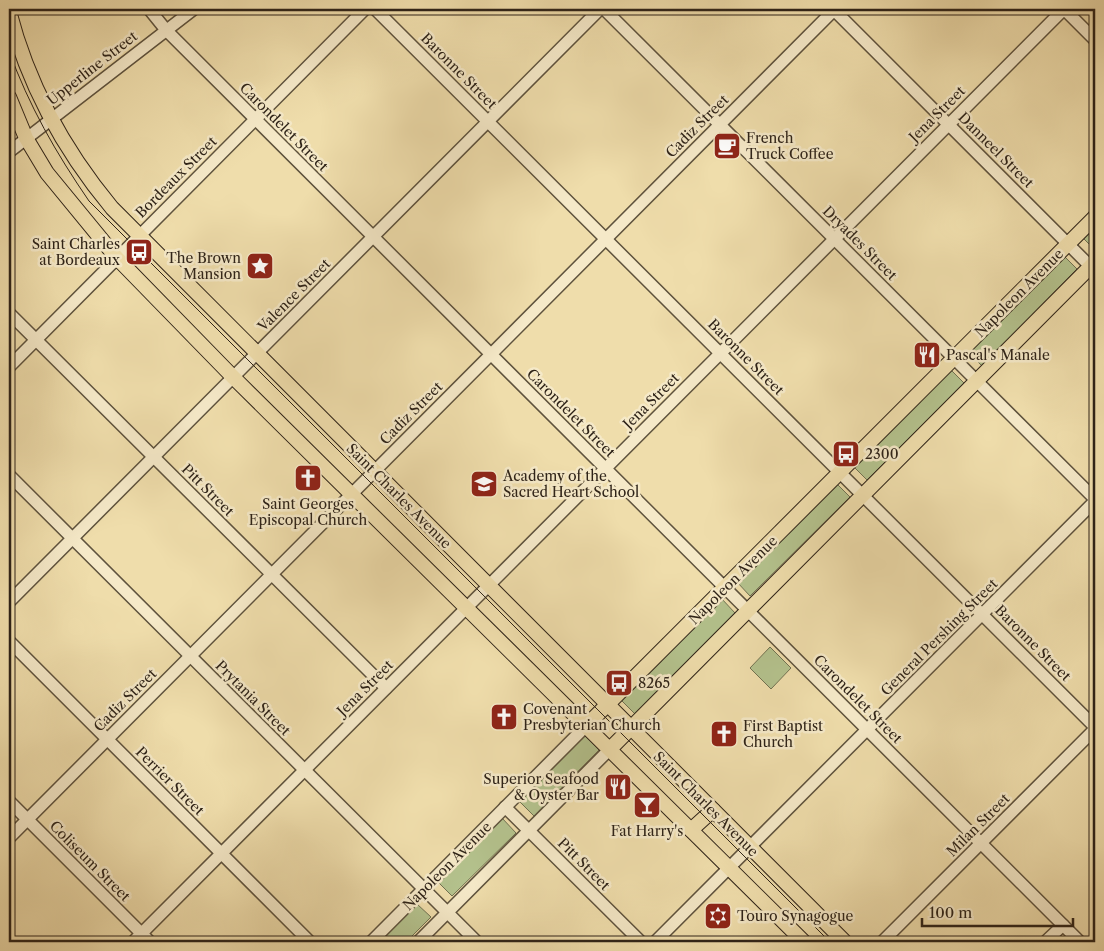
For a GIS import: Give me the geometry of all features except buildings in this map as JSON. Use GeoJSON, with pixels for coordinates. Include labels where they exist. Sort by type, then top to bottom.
{"type":"FeatureCollection","features":[{"type":"Feature","properties":{"kind":"main road","name":"Saint Charles Avenue"},"geometry":{"type":"LineString","coordinates":[[9,11],[36,91],[50,120],[89,180],[138,235],[845,942]]}},
{"type":"Feature","properties":{"kind":"main road","name":"Saint Charles Avenue"},"geometry":{"type":"LineString","coordinates":[[9,97],[26,138],[47,173],[116,257],[233,377],[804,942]]}},
{"type":"Feature","properties":{"kind":"main road","name":"Napoleon Avenue"},"geometry":{"type":"LineString","coordinates":[[586,726],[1095,217]]}},
{"type":"Feature","properties":{"kind":"main road"},"geometry":{"type":"LineString","coordinates":[[610,749],[1094,266]]}},
{"type":"Feature","properties":{"kind":"main road"},"geometry":{"type":"LineString","coordinates":[[691,830],[713,810]]}},
{"type":"Feature","properties":{"kind":"street","name":"Carondelet Street"},"geometry":{"type":"LineString","coordinates":[[149,9],[166,30],[1080,942]]}},
{"type":"Feature","properties":{"kind":"street","name":"Upperline Street"},"geometry":{"type":"LineString","coordinates":[[9,152],[194,9]]}},
{"type":"Feature","properties":{"kind":"street","name":"Bordeaux Street"},"geometry":{"type":"LineString","coordinates":[[9,367],[116,257],[365,9]]}},
{"type":"Feature","properties":{"kind":"street","name":"Baronne Street"},"geometry":{"type":"LineString","coordinates":[[375,9],[1095,728]]}},
{"type":"Feature","properties":{"kind":"street","name":"Valence Street"},"geometry":{"type":"LineString","coordinates":[[9,602],[600,9]]}},
{"type":"Feature","properties":{"kind":"street","name":"Dryades Street"},"geometry":{"type":"LineString","coordinates":[[604,9],[1095,500]]}},
{"type":"Feature","properties":{"kind":"street","name":"Cadiz Street"},"geometry":{"type":"LineString","coordinates":[[9,838],[834,9]]}},
{"type":"Feature","properties":{"kind":"street","name":"Danneel Street"},"geometry":{"type":"LineString","coordinates":[[834,9],[1068,244],[1094,266]]}},
{"type":"Feature","properties":{"kind":"street"},"geometry":{"type":"LineString","coordinates":[[1064,9],[1095,40]]}},
{"type":"Feature","properties":{"kind":"street","name":"Jena Street"},"geometry":{"type":"LineString","coordinates":[[142,940],[221,854],[304,770],[1064,9]]}},
{"type":"Feature","properties":{"kind":"street","name":"Pitt Street"},"geometry":{"type":"LineString","coordinates":[[9,313],[386,688]]}},
{"type":"Feature","properties":{"kind":"street","name":"Prytania Street"},"geometry":{"type":"LineString","coordinates":[[9,476],[477,942]]}},
{"type":"Feature","properties":{"kind":"street","name":"General Pershing Street"},"geometry":{"type":"LineString","coordinates":[[655,942],[1095,500]]}},
{"type":"Feature","properties":{"kind":"street","name":"Perrier Street"},"geometry":{"type":"LineString","coordinates":[[9,642],[310,942]]}},
{"type":"Feature","properties":{"kind":"street","name":"Napoleon Avenue"},"geometry":{"type":"LineString","coordinates":[[371,942],[586,726]]}},
{"type":"Feature","properties":{"kind":"street","name":"Milan Street"},"geometry":{"type":"LineString","coordinates":[[882,942],[1095,728]]}},
{"type":"Feature","properties":{"kind":"street"},"geometry":{"type":"LineString","coordinates":[[418,942],[610,749]]}},
{"type":"Feature","properties":{"kind":"street","name":"Coliseum Street"},"geometry":{"type":"LineString","coordinates":[[9,801],[142,940]]}},
{"type":"Feature","properties":{"kind":"street","name":"Pitt Street"},"geometry":{"type":"LineString","coordinates":[[505,807],[641,942]]}},
{"type":"Feature","properties":{"kind":"street"},"geometry":{"type":"LineString","coordinates":[[1045,942],[1063,925]]}},
{"type":"Feature","properties":{"kind":"green space"},"geometry":{"type":"Polygon","coordinates":[[[1095,223],[1095,250],[1082,237],[1095,223]]]}},
{"type":"Feature","properties":{"kind":"green space"},"geometry":{"type":"Polygon","coordinates":[[[1063,255],[1077,269],[982,366],[967,351],[1063,255]]]}},
{"type":"Feature","properties":{"kind":"green space"},"geometry":{"type":"Polygon","coordinates":[[[950,369],[964,383],[867,480],[853,466],[950,369]]]}},
{"type":"Feature","properties":{"kind":"green space"},"geometry":{"type":"Polygon","coordinates":[[[836,483],[850,497],[750,596],[737,582],[836,483]]]}},
{"type":"Feature","properties":{"kind":"green space"},"geometry":{"type":"Polygon","coordinates":[[[721,598],[735,613],[635,714],[620,699],[721,598]]]}},
{"type":"Feature","properties":{"kind":"green space"},"geometry":{"type":"Polygon","coordinates":[[[770,647],[791,668],[771,689],[750,668],[770,647]]]}},
{"type":"Feature","properties":{"kind":"green space"},"geometry":{"type":"Polygon","coordinates":[[[584,735],[599,750],[534,816],[519,801],[584,735]]]}},
{"type":"Feature","properties":{"kind":"green space"},"geometry":{"type":"Polygon","coordinates":[[[502,818],[516,833],[452,896],[438,882],[502,818]]]}},
{"type":"Feature","properties":{"kind":"green space"},"geometry":{"type":"Polygon","coordinates":[[[417,904],[431,917],[406,942],[378,942],[417,904]]]}},
{"type":"Feature","properties":{"kind":"tram line"},"geometry":{"type":"LineString","coordinates":[[9,51],[25,91],[44,129],[89,201],[830,942]]}},
{"type":"Feature","properties":{"kind":"place","name":"French Truck Coffee"},"geometry":{"type":"Point","coordinates":[727,146]}},
{"type":"Feature","properties":{"kind":"place","name":"Saint Charles at Bordeaux"},"geometry":{"type":"Point","coordinates":[139,252]}},
{"type":"Feature","properties":{"kind":"place","name":"The Brown Mansion"},"geometry":{"type":"Point","coordinates":[260,266]}},
{"type":"Feature","properties":{"kind":"place","name":"Pascal's Manale"},"geometry":{"type":"Point","coordinates":[927,355]}},
{"type":"Feature","properties":{"kind":"place","name":"2300"},"geometry":{"type":"Point","coordinates":[846,454]}},
{"type":"Feature","properties":{"kind":"place","name":"Saint Georges Episcopal Church"},"geometry":{"type":"Point","coordinates":[308,478]}},
{"type":"Feature","properties":{"kind":"place","name":"Academy of the Sacred Heart School"},"geometry":{"type":"Point","coordinates":[484,484]}},
{"type":"Feature","properties":{"kind":"place","name":"8265"},"geometry":{"type":"Point","coordinates":[619,683]}},
{"type":"Feature","properties":{"kind":"place","name":"Covenant Presbyterian Church"},"geometry":{"type":"Point","coordinates":[504,717]}},
{"type":"Feature","properties":{"kind":"place","name":"First Baptist Church"},"geometry":{"type":"Point","coordinates":[724,734]}},
{"type":"Feature","properties":{"kind":"place","name":"Superior Seafood & Oyster Bar"},"geometry":{"type":"Point","coordinates":[618,787]}},
{"type":"Feature","properties":{"kind":"place","name":"Fat Harry's"},"geometry":{"type":"Point","coordinates":[647,805]}},
{"type":"Feature","properties":{"kind":"place","name":"Touro Synagogue"},"geometry":{"type":"Point","coordinates":[718,916]}}]}
